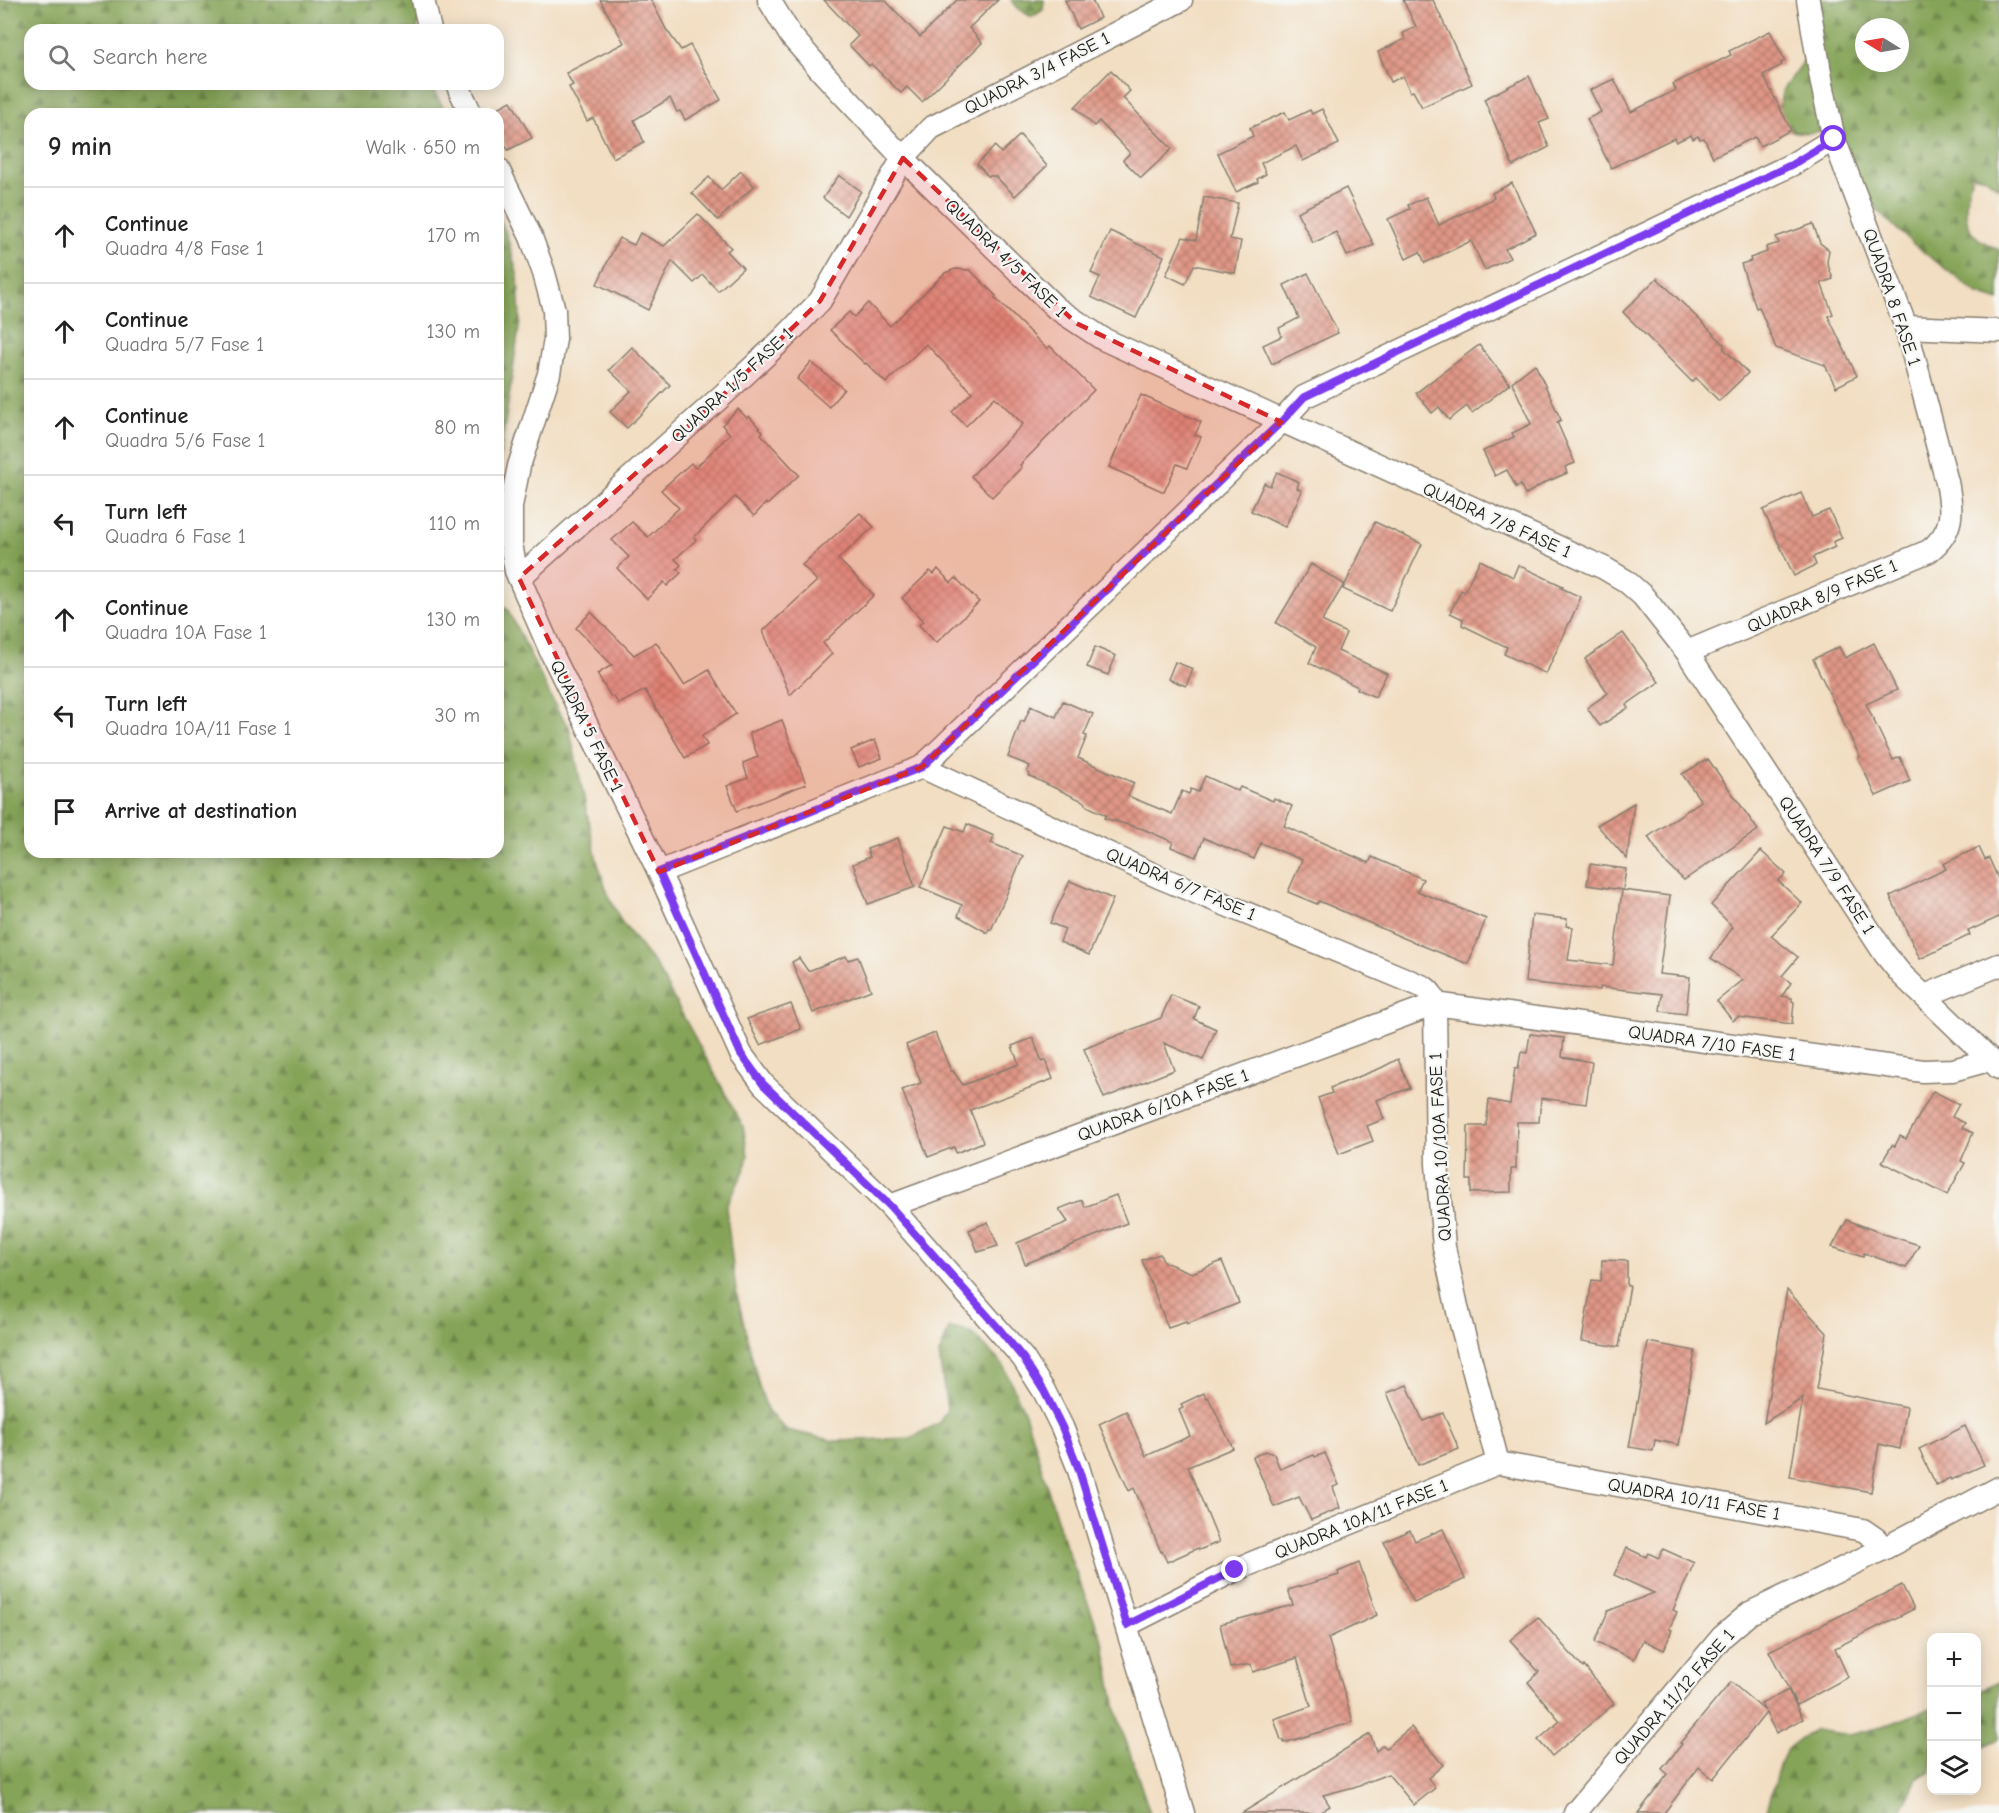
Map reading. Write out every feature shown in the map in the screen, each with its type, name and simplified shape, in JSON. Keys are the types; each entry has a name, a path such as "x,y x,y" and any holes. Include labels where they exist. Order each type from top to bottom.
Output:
{"street":[{"path":"423,0 429,24"},
{"name":"QUADRA 4/5 FASE 1","path":"769,0 790,36 903,158 1056,308 1103,339 1281,422"},
{"name":"QUADRA 3/4 FASE 1","path":"903,158 931,128 1181,0"},
{"name":"QUADRA 8 FASE 1","path":"1808,0 1834,139 1906,327 1952,506 1948,529"},
{"path":"460,90 468,108"},
{"path":"659,872 922,767 1281,422 1304,397 1793,164 1834,139"},
{"name":"QUADRA 1/5 FASE 1","path":"519,578 724,394 820,301 903,158"},
{"name":"QUADRA 5 FASE 1","path":"504,181 531,237 554,310 555,339 549,374 519,466 511,506 511,544 519,578 587,729 659,872 741,1054 763,1084 890,1206 1018,1351 1044,1391 1078,1467 1184,1813"},
{"path":"1906,327 1999,331"},
{"name":"QUADRA 7/8 FASE 1","path":"1281,422 1604,568 1626,581 1643,596 1687,652"},
{"name":"QUADRA 8/9 FASE 1","path":"1687,652 1929,552 1939,543 1948,529"},
{"name":"QUADRA 7/9 FASE 1","path":"1687,652 1885,954 1901,974 1994,1064"},
{"name":"QUADRA 6/7 FASE 1","path":"922,767 1159,877 1424,987 1433,996 1435,1004"},
{"path":"1925,996 1999,965"},
{"name":"QUADRA 7/10 FASE 1","path":"1435,1004 1923,1071 1953,1070 1994,1064"},
{"name":"QUADRA 6/10A FASE 1","path":"890,1206 1435,1004"},
{"name":"QUADRA 10/10A FASE 1","path":"1435,1004 1437,1164 1444,1246 1459,1316 1498,1463"},
{"name":"QUADRA 10/11 FASE 1","path":"1498,1463 1863,1530 1876,1539 1883,1549"},
{"name":"QUADRA 10A/11 FASE 1","path":"1127,1625 1235,1570 1498,1463"},
{"name":"QUADRA 11/12 FASE 1","path":"1575,1813 1722,1637 1750,1613 1883,1549 1999,1488"}],"highlighted area":[{"path":"903,158 1076,323 1281,422 922,767 659,872 519,578 724,394 820,301"}],"green space":[{"path":"0,0 421,0 418,24 24,24 24,90 433,90 444,108 24,108 24,858 504,858 504,606 507,608 559,713 569,726 597,861 608,894 621,921 656,966 743,1126 748,1155 745,1169 726,1207 736,1291 759,1386 768,1412 787,1430 835,1441 910,1438 939,1423 947,1410 939,1355 949,1328 964,1330 975,1336 1003,1365 1025,1413 1062,1536 1104,1645 1117,1714 1150,1813 0,1813"},
{"path":"1011,0 1044,0 1043,10 1032,17 1020,10"},
{"path":"1807,0 1999,0 1999,188 1986,178 1972,175 1968,190 1966,217 1972,232 1980,240 1999,250 1999,301 1978,294 1912,243 1881,214 1844,169 1839,128 1805,133 1792,131 1784,126 1777,116 1783,89 1802,64 1807,52"},
{"path":"504,228 518,277 520,321 504,431"},
{"path":"1999,1681 1999,1739 1981,1747 1981,1741 1981,1689"},
{"path":"1927,1710 1927,1773 1917,1779 1900,1813 1766,1813 1787,1749 1801,1738 1815,1730 1849,1735 1882,1727"}],"building":[{"path":"600,0 651,0 666,29 681,50 690,45 721,100 685,120 680,111 677,112 670,98 634,120 644,142 613,158 593,118 587,121 569,87 573,85 566,73 624,43"},
{"path":"824,0 885,0 920,37 957,0 998,0 969,28 982,43 922,102 907,87 901,93 871,64 869,66 849,45 858,36"},
{"path":"1065,0 1092,0 1100,18 1078,29"},
{"path":"1403,0 1433,0 1472,84 1422,107 1413,91 1410,92 1403,76 1391,82 1378,52 1405,39 1403,33 1416,27"},
{"path":"1770,31 1785,61 1763,75 1791,130 1760,146 1755,137 1713,157 1704,138 1700,139 1698,136 1693,139 1691,135 1676,142 1674,138 1611,168 1587,119 1601,112 1590,90 1614,79 1631,112 1676,90 1673,84 1731,55 1729,51"},
{"path":"1111,70 1130,91 1123,98 1172,149 1141,178 1123,160 1130,153 1099,121 1094,126 1075,107"},
{"path":"1529,76 1549,119 1539,123 1549,147 1513,166 1484,99"},
{"path":"511,101 532,138 508,150 504,142 504,108 498,108"},
{"path":"1322,109 1339,144 1303,161 1296,146 1261,163 1266,174 1257,179 1258,182 1236,192 1218,153 1253,136 1250,128 1285,112 1289,120 1310,110 1312,114"},
{"path":"1020,135 1047,166 1015,196 995,176 988,176 977,164 995,146 1001,153"},
{"path":"741,171 754,186 718,220 692,193 709,177 721,190"},
{"path":"839,175 861,191 846,216 823,198"},
{"path":"1512,183 1536,233 1505,249 1510,258 1485,270 1471,241 1425,263 1420,252 1406,259 1388,219 1410,209 1408,205 1426,197 1439,225 1494,198 1492,193"},
{"path":"1346,188 1374,245 1347,256 1336,232 1313,243 1297,212"},
{"path":"1204,197 1238,203 1230,239 1241,241 1235,273 1194,265 1185,284 1166,275 1183,237 1196,240"},
{"path":"698,214 731,248 727,251 743,268 718,291 703,275 694,283 672,261 648,310 597,284 619,238 634,245 640,233 664,246"},
{"path":"1813,224 1820,243 1829,250 1827,262 1833,279 1821,283 1833,314 1828,316 1857,376 1836,387 1825,365 1776,348 1759,307 1756,308 1741,264 1767,252 1766,247 1779,243 1776,237"},
{"path":"1110,231 1164,256 1136,318 1091,297 1100,277 1091,273"},
{"path":"955,269 970,270 1047,349 1050,346 1094,390 1020,465 1022,467 992,497 971,476 1023,424 995,397 966,426 952,412 972,392 926,344 886,383 830,330 849,312 854,317 868,303 890,326 945,273"},
{"path":"1308,273 1338,333 1272,364 1263,345 1282,336 1279,328 1299,318 1284,285"},
{"path":"1657,278 1724,344 1724,349 1748,373 1719,401 1696,378 1692,382 1623,312"},
{"path":"1479,345 1510,384 1472,413 1467,406 1449,420 1439,407 1432,413 1416,393"},
{"path":"632,347 670,385 627,428 610,412 631,391 609,370"},
{"path":"811,362 844,389 829,407 797,379"},
{"path":"1535,364 1561,420 1557,422 1575,463 1565,467 1567,473 1544,483 1525,495 1521,485 1516,487 1507,470 1495,476 1483,451 1514,437 1512,433 1531,424 1512,382"},
{"path":"1141,395 1201,422 1195,435 1201,437 1187,468 1177,464 1164,492 1109,467"},
{"path":"738,409 747,418 749,416 763,432 761,434 799,475 754,516 735,497 694,537 696,540 675,559 681,565 677,569 681,573 667,586 664,582 647,599 617,568 629,557 612,540 632,522 648,537 679,508 661,490 691,463 695,468 730,434 722,425"},
{"path":"1277,472 1299,482 1297,488 1302,491 1285,527 1251,511 1264,483 1270,486"},
{"path":"1801,493 1812,517 1829,510 1842,538 1833,542 1835,547 1813,557 1816,565 1794,576 1763,510"},
{"path":"860,513 874,527 838,559 874,595 823,643 832,654 790,695 763,631 817,581 802,565"},
{"path":"1375,522 1422,544 1390,611 1343,589"},
{"path":"1480,560 1513,577 1518,565 1581,597 1546,674 1504,654 1507,647 1462,625 1463,619 1450,613 1461,590 1464,592"},
{"path":"1311,564 1344,584 1322,621 1346,633 1338,651 1387,673 1375,697 1309,663 1316,647 1276,623"},
{"path":"938,569 951,583 956,578 979,602 936,643 919,625 923,621 902,598 930,571 934,574"},
{"path":"591,612 634,655 656,642 684,685 709,670 736,714 702,736 707,745 685,758 645,690 619,704 613,696 611,697 597,674 612,665 576,628"},
{"path":"1623,633 1659,682 1626,705 1628,708 1600,726 1587,708 1608,693 1585,659"},
{"path":"1874,643 1897,690 1866,704 1893,760 1900,757 1910,781 1876,796 1813,659 1839,647 1845,658"},
{"path":"1095,647 1116,656 1108,675 1087,667"},
{"path":"1175,662 1193,669 1186,686 1168,679"},
{"path":"1063,701 1093,714 1078,758 1134,783 1128,796 1172,814 1182,791 1189,794 1191,789 1198,792 1205,776 1238,791 1240,787 1273,801 1274,798 1292,806 1284,826 1369,863 1372,857 1423,879 1417,891 1486,919 1468,964 1319,901 1317,904 1288,892 1302,860 1261,843 1254,859 1204,838 1196,857 1171,847 1173,842 1143,829 1104,818 1106,815 1087,806 1085,802 1029,776 1027,772 1030,766 1008,757 1021,721 1024,722 1031,706 1056,717"},
{"path":"782,720 806,784 737,811 727,786 748,778 743,763 758,757 749,733"},
{"path":"875,740 882,758 859,767 851,750"},
{"path":"1708,759 1758,830 1684,880 1665,862 1648,837 1701,801 1682,774"},
{"path":"1634,803 1627,859 1597,825"},
{"path":"967,824 994,836 991,843 1023,856 988,933 958,916 962,905 920,887 947,826 964,832"},
{"path":"898,838 915,887 868,904 853,864 870,857 867,849"},
{"path":"1979,847 1985,860 1989,858 1999,881 1999,917 1968,931 1970,935 1920,959 1890,896 1946,869 1943,864"},
{"path":"1761,851 1786,874 1778,881 1802,903 1771,936 1798,957 1782,976 1791,983 1782,996 1792,998 1794,1002 1792,1024 1738,1017 1733,1021 1717,1001 1743,980 1711,958 1733,927 1711,905"},
{"path":"1590,864 1626,869 1623,890 1670,896 1659,974 1690,977 1686,1014 1660,1011 1662,994 1525,982 1532,915 1567,919 1566,926 1573,927 1568,960 1613,965 1622,890 1587,885"},
{"path":"1070,881 1113,899 1089,955 1060,942 1065,929 1050,923"},
{"path":"846,956 848,960 858,957 871,990 813,1013 792,962 799,958 808,971"},
{"path":"1171,995 1199,1006 1194,1019 1216,1029 1203,1060 1164,1043 1174,1070 1104,1098 1084,1049 1161,1018"},
{"path":"791,1004 801,1029 760,1045 747,1019"},
{"path":"935,1033 951,1071 963,1085 1019,1064 1012,1046 1033,1038 1042,1062 1046,1060 1053,1079 970,1110 983,1142 956,1153 954,1147 928,1157 902,1090 921,1083 906,1045"},
{"path":"1530,1034 1564,1038 1562,1057 1592,1062 1586,1104 1541,1098 1539,1122 1517,1122 1516,1169 1511,1169 1511,1192 1471,1193 1471,1180 1467,1180 1468,1126 1486,1126 1489,1100 1510,1104 1515,1068 1518,1069 1521,1052 1527,1053"},
{"path":"1398,1059 1410,1088 1377,1100 1384,1119 1367,1126 1373,1141 1339,1154 1318,1098 1332,1093 1330,1088"},
{"path":"1933,1091 1959,1104 1952,1117 1965,1123 1962,1128 1973,1133 1961,1161 1965,1163 1947,1195 1882,1162 1900,1136 1906,1139"},
{"path":"1116,1195 1127,1223 1025,1264 1017,1243 1068,1222 1059,1209 1082,1200 1085,1207"},
{"path":"1847,1220 1919,1245 1906,1268 1864,1253 1863,1257 1832,1247"},
{"path":"988,1222 998,1246 978,1252 969,1230"},
{"path":"1160,1254 1164,1262 1192,1273 1222,1261 1239,1303 1187,1324 1186,1322 1168,1328 1142,1260"},
{"path":"1602,1260 1627,1261 1627,1286 1630,1286 1619,1347 1582,1341 1592,1280 1601,1281"},
{"path":"1787,1290 1827,1333 1817,1389 1907,1407 1900,1449 1879,1444 1871,1492 1790,1477 1803,1398 1764,1423"},
{"path":"1648,1342 1695,1351 1679,1445 1655,1440 1653,1451 1629,1447"},
{"path":"1407,1385 1423,1421 1443,1413 1459,1449 1418,1465 1387,1393"},
{"path":"1204,1393 1233,1448 1188,1467 1219,1542 1199,1550 1198,1548 1167,1562 1134,1488 1129,1491 1099,1424 1126,1411 1146,1456 1190,1436 1179,1410 1183,1408 1181,1404"},
{"path":"1965,1426 1984,1465 1936,1485 1919,1449"},
{"path":"1265,1451 1274,1454 1280,1469 1314,1455 1315,1457 1325,1453 1339,1485 1333,1487 1340,1508 1311,1520 1299,1497 1274,1507 1253,1457"},
{"path":"1443,1529 1465,1579 1414,1603 1384,1542 1410,1530 1415,1541"},
{"path":"1627,1548 1646,1557 1648,1553 1659,1558 1663,1549 1694,1563 1673,1610 1677,1612 1669,1629 1672,1630 1664,1650 1643,1640 1634,1659 1595,1642 1608,1611 1654,1593 1614,1575"},
{"path":"1359,1563 1377,1615 1328,1638 1353,1722 1284,1743 1274,1719 1311,1706 1297,1658 1253,1672 1251,1664 1230,1668 1220,1624 1293,1605 1288,1590 1339,1575 1338,1572"},
{"path":"1902,1585 1914,1609 1835,1648 1848,1677 1797,1705 1769,1651"},
{"path":"1538,1617 1583,1668 1584,1666 1614,1704 1552,1756 1538,1740 1560,1721 1528,1682 1539,1672 1510,1640"},
{"path":"1731,1682 1765,1711 1761,1704 1788,1690 1803,1719 1776,1733 1766,1713 1713,1779 1699,1767 1664,1813 1638,1813 1668,1774 1662,1769 1682,1744 1680,1743"},
{"path":"1411,1727 1443,1765 1428,1778 1435,1788 1414,1805 1388,1774 1354,1787 1323,1795 1330,1806 1319,1813 1242,1813 1370,1734 1376,1751 1383,1745 1386,1748"}],"route":[{"path":"1235,1570 1127,1625 1078,1467 1044,1391 1023,1358 1000,1330 890,1206 763,1084 741,1054 659,872 922,767 1281,422 1304,397 1793,164 1834,139"}]}
